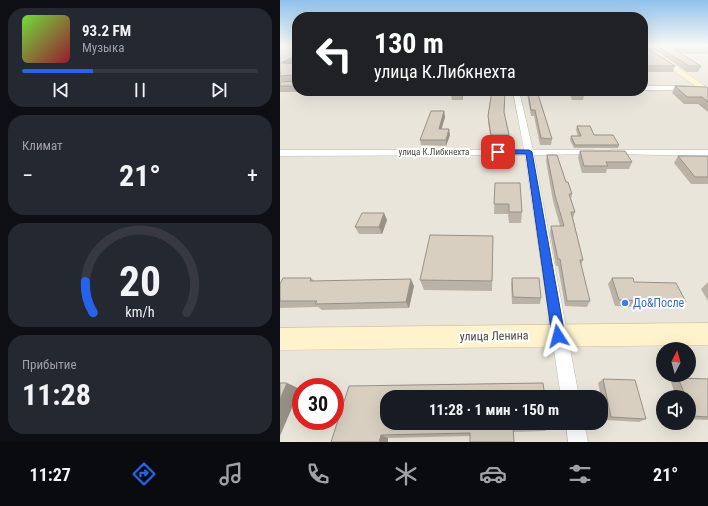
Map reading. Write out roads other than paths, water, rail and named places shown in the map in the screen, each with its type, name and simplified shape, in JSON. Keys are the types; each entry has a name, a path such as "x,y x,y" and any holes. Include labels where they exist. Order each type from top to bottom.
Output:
{"main road":[{"path":"672,67 706,90"},
{"name":"улица Ленина","path":"280,339 708,334"}],"street":[{"path":"648,88 706,90"},
{"path":"517,96 529,152 558,336 569,390"},
{"name":"улица К.Либкнехта","path":"280,153 708,153"},
{"path":"576,430 578,442"}],"place":[{"name":"До&После","path":"625,303"}]}
